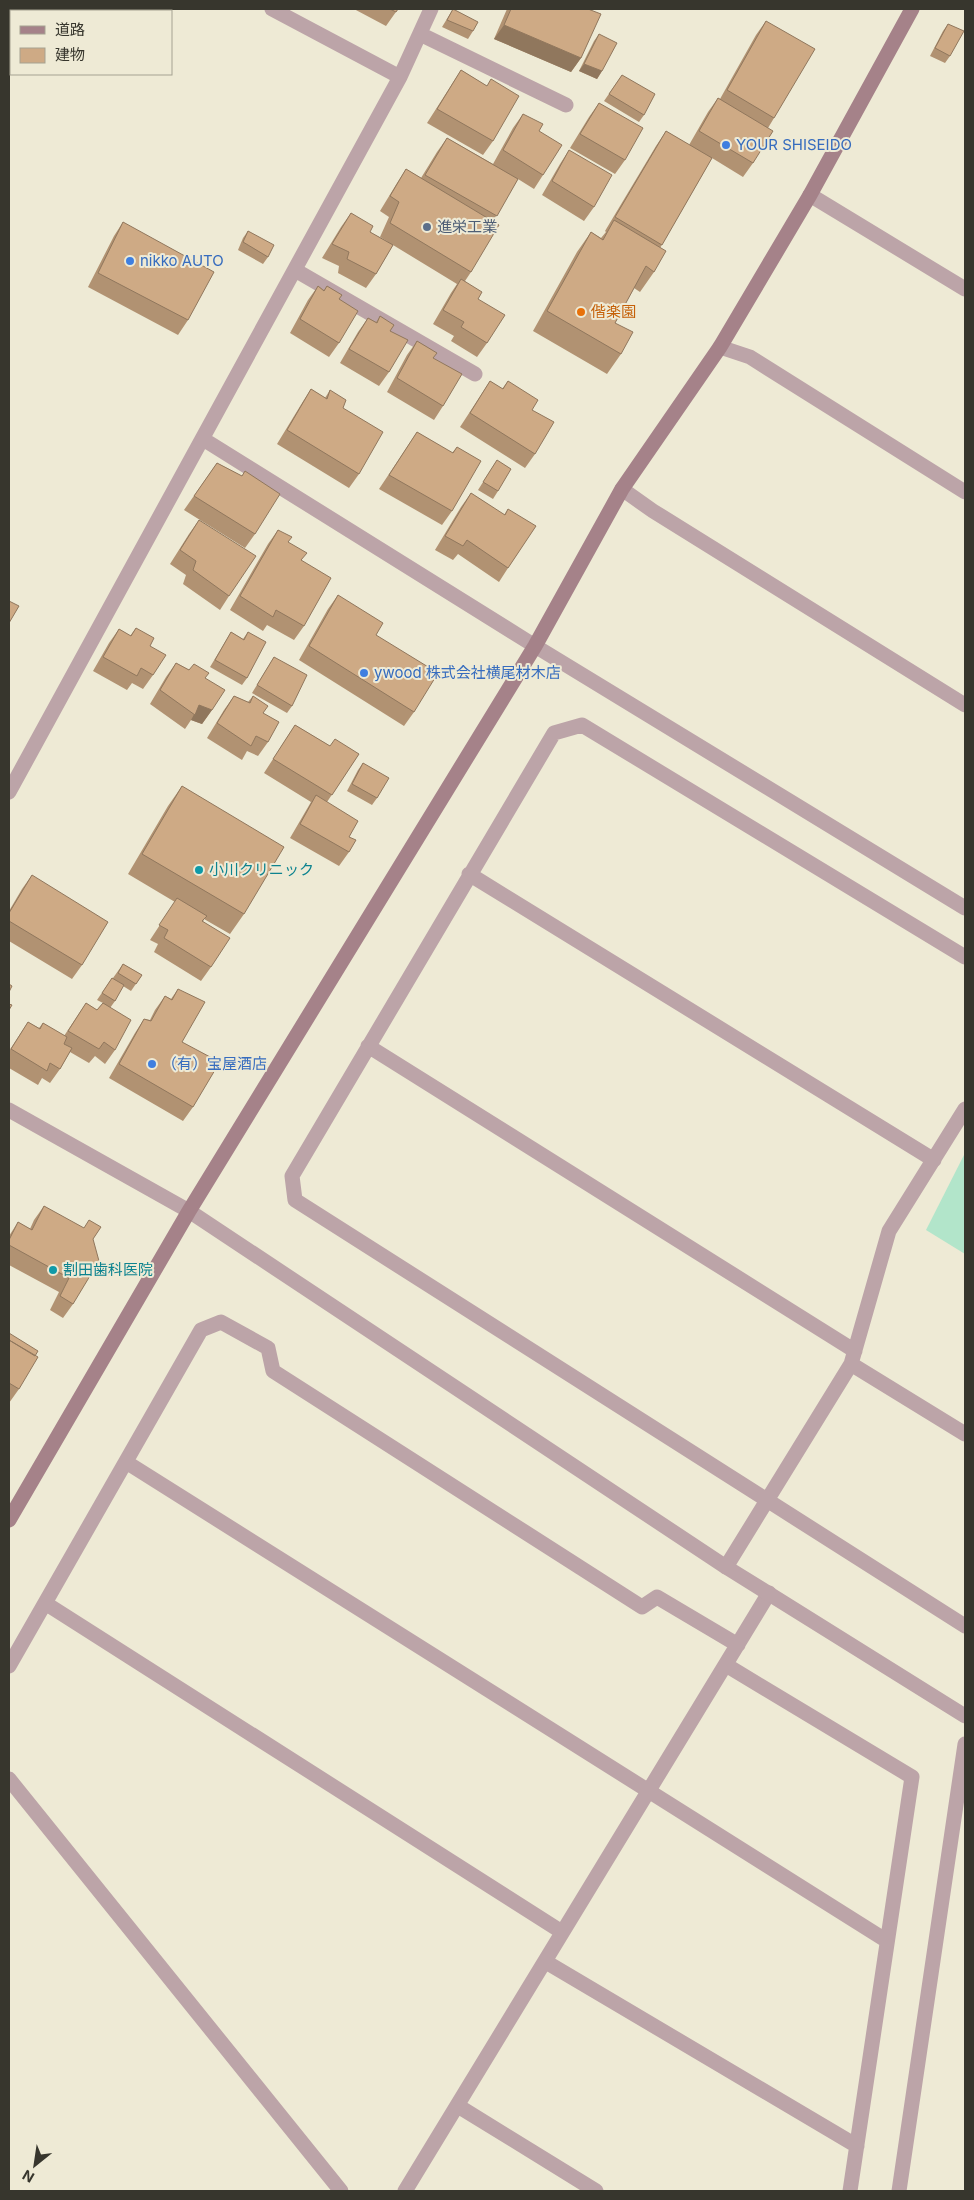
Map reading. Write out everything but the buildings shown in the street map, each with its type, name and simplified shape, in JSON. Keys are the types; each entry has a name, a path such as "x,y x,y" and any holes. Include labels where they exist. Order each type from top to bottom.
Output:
{"street":[{"path":"272,9 400,77"},
{"path":"9,792 400,77 431,9"},
{"path":"9,1520 189,1212 535,646 622,489 720,347 810,195 912,9"},
{"path":"420,34 566,105"},
{"path":"810,195 965,289"},
{"path":"295,270 475,374"},
{"path":"720,347 750,357 965,492"},
{"path":"203,439 535,646 965,908"},
{"path":"622,489 653,511 965,705"},
{"path":"965,957 582,725 554,733 292,1176 295,1200 965,1626"},
{"path":"469,874 934,1160"},
{"path":"368,1046 853,1358 965,1434"},
{"path":"726,1567 769,1500 853,1358 889,1231 965,1109"},
{"path":"9,1110 189,1212 726,1567 965,1716"},
{"path":"9,1666 201,1330 221,1322 268,1348 273,1372 642,1607 657,1597 738,1645"},
{"path":"126,1462 647,1792 888,1941"},
{"path":"405,2191 769,1593"},
{"path":"45,1603 562,1932"},
{"path":"726,1665 912,1777 850,2191"},
{"path":"899,2191 965,1744"},
{"path":"9,1778 340,2191"},
{"path":"546,1962 857,2146"},
{"path":"458,2106 596,2191"}],"green space":[{"path":"965,1153 965,1254 926,1230"}],"place":[{"name":"YOUR SHISEIDO","path":"726,145"},
{"name":"進栄工業","path":"427,227"},
{"name":"nikko AUTO","path":"130,261"},
{"name":"偕楽園","path":"581,312"},
{"name":"ywood 株式会社横尾材木店","path":"364,673"},
{"name":"小川クリニック","path":"199,870"},
{"name":"（有）宝屋酒店","path":"152,1064"},
{"name":"割田歯科医院","path":"53,1270"}]}
